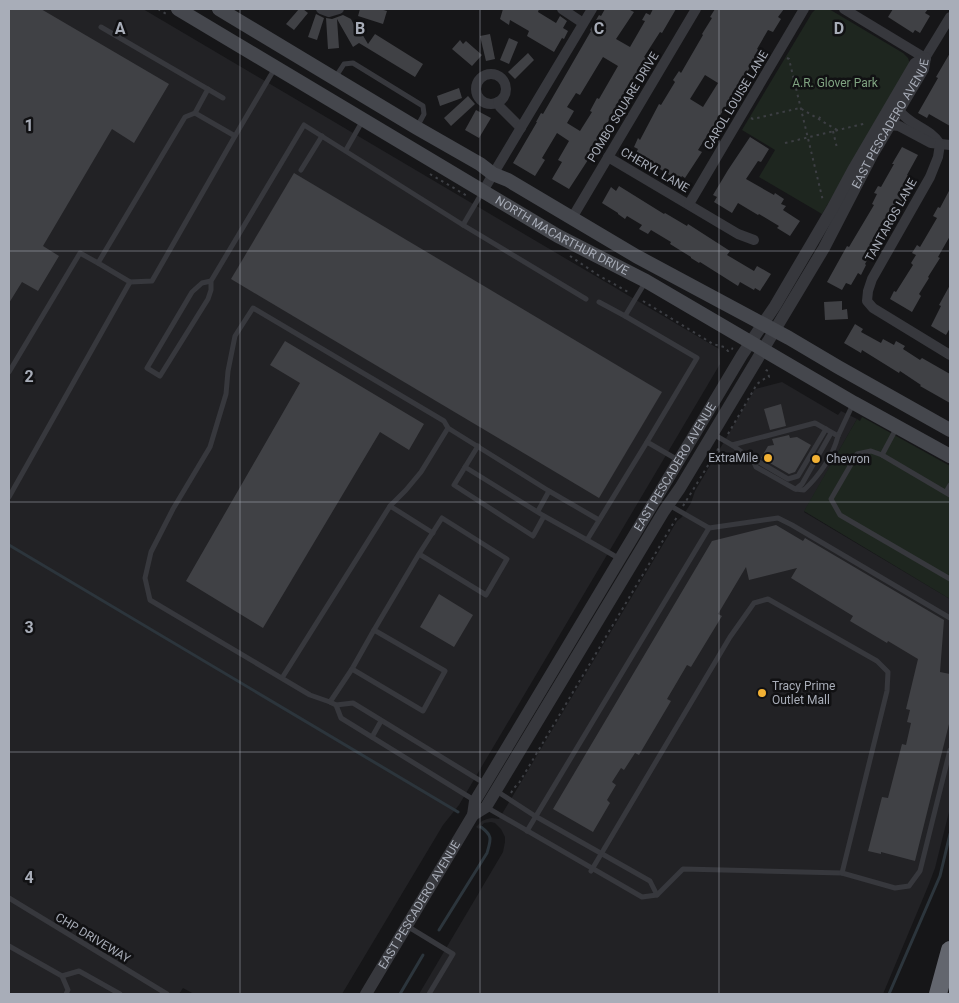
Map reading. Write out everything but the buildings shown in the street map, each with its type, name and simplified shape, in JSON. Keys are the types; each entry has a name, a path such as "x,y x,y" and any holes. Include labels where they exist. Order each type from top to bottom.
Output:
{"highway":[{"path":"940,994 950,950"},
{"path":"940,994 950,975"}],"main road":[{"name":"NORTH MACARTHUR DRIVE","path":"178,9 558,236 646,280 950,456"},
{"name":"NORTH MACARTHUR DRIVE","path":"218,9 416,128 480,164 493,174 508,180 636,256 769,327 950,430"}],"street":[{"path":"322,9 329,12 339,9"},
{"path":"562,9 584,23"},
{"path":"483,191 592,9"},
{"name":"POMBO SQUARE DRIVE","path":"572,218 696,9"},
{"name":"CAROL LOUISE LANE","path":"689,204 804,9"},
{"path":"844,9 925,58 950,17"},
{"name":"EAST PESCADERO AVENUE","path":"490,787 680,488 718,437 764,350 775,306 853,170 886,124 899,110 923,69 925,58"},
{"name":"EAST PESCADERO AVENUE","path":"366,994 490,787 620,559 751,342 769,327 824,248 872,155 915,64 925,58"},
{"path":"498,102 500,107 521,128"},
{"path":"899,110 904,117 935,135 945,144"},
{"path":"886,124 899,126 931,144 945,144"},
{"name":"TANTAROS LANE","path":"945,144 930,176 872,279 868,291 868,301 873,308 950,355"},
{"name":"CHERYL LANE","path":"608,157 738,234 754,240"}],"lane":[{"path":"101,27 223,98"},
{"path":"335,78 344,64 354,63 423,106 424,114 416,128"},
{"path":"9,372 80,253 130,282 152,281 276,68"},
{"path":"195,114 208,89"},
{"path":"98,263 185,116 195,114 235,136"},
{"path":"346,150 363,120"},
{"path":"211,281 202,283 192,292 147,368 160,376 208,298 211,290 211,281 304,125 463,225 586,299"},
{"path":"302,170 322,136"},
{"path":"463,225 483,191"},
{"path":"625,316 646,280"},
{"path":"9,497 130,282"},
{"path":"587,540 697,358 599,302"},
{"path":"599,520 448,428 444,421 253,308 235,336 228,371 226,394 210,447 150,552 145,578 150,600 310,695 336,705 353,703 535,816 650,882 657,895"},
{"path":"753,460 756,467 796,489 804,490 823,467 854,402"},
{"path":"732,445 815,423 838,436"},
{"path":"882,455 897,427"},
{"path":"282,678 390,506 421,472 448,428"},
{"path":"718,437 753,460 788,479 798,476 826,429"},
{"path":"796,489 802,484 831,433"},
{"path":"647,442 679,461"},
{"path":"478,446 454,485 532,536 544,516"},
{"path":"950,485 948,494 871,450 857,454 831,499 840,515 950,579"},
{"path":"465,467 544,516 632,566"},
{"path":"538,511 549,491"},
{"path":"669,505 709,528 778,518 950,618"},
{"path":"390,506 433,533"},
{"path":"330,702 352,669 374,630 420,554 442,518 507,559 486,595 420,554"},
{"path":"527,831 709,528"},
{"path":"592,870 730,637 754,603 768,599 877,661 888,672 887,691 842,873"},
{"path":"352,669 423,711 445,671 374,630"},
{"path":"336,705 341,718 480,804 592,870 642,896 657,895 683,869 842,873 895,888 909,886 920,871 950,750"},
{"path":"372,737 381,721"},
{"name":"CHP DRIVEWAY","path":"9,898 167,994"},
{"path":"407,925 453,954 429,994"},
{"path":"9,946 62,976 68,990 66,994"},
{"path":"62,976 79,971 120,994"}],"path":[{"path":"778,53 788,59 824,204 832,209"},
{"path":"743,113 753,119 800,108 837,130"},
{"path":"819,119 822,114"},
{"path":"785,143 878,121 886,124"},
{"path":"833,131 837,148"},
{"path":"514,788 519,783 680,512 718,437 757,384 770,377 768,371"}],"shaded area":[{"path":"9,9 143,9 719,349 720,364 459,805 443,825 342,994 194,994 183,988 179,994 9,994"},
{"name":"Tracy Prime Outlet Mall","path":"782,382 838,415 841,411 857,419 804,512 950,599 950,808 935,868 883,994 419,994 503,852 505,837 495,823 484,823 479,829 476,827 487,819 499,819 677,521 691,503 695,491 755,389"}],"green space":[{"name":"A.R. Glover Park","path":"816,9 829,9 903,53 908,58 910,64 822,214 759,177 775,150 742,130"},
{"path":"862,417 950,466 950,599 804,511 857,419 860,421"}],"waterway":[{"path":"9,545 458,812"},
{"path":"439,930 487,853 490,838 488,833 481,827"},
{"path":"889,994 940,876 950,834"},
{"path":"400,994 423,955"}],"place":[{"name":"ExtraMile","path":"768,458"},
{"name":"Chevron","path":"816,459"},
{"name":"Tracy Prime Outlet Mall","path":"762,693"}]}
